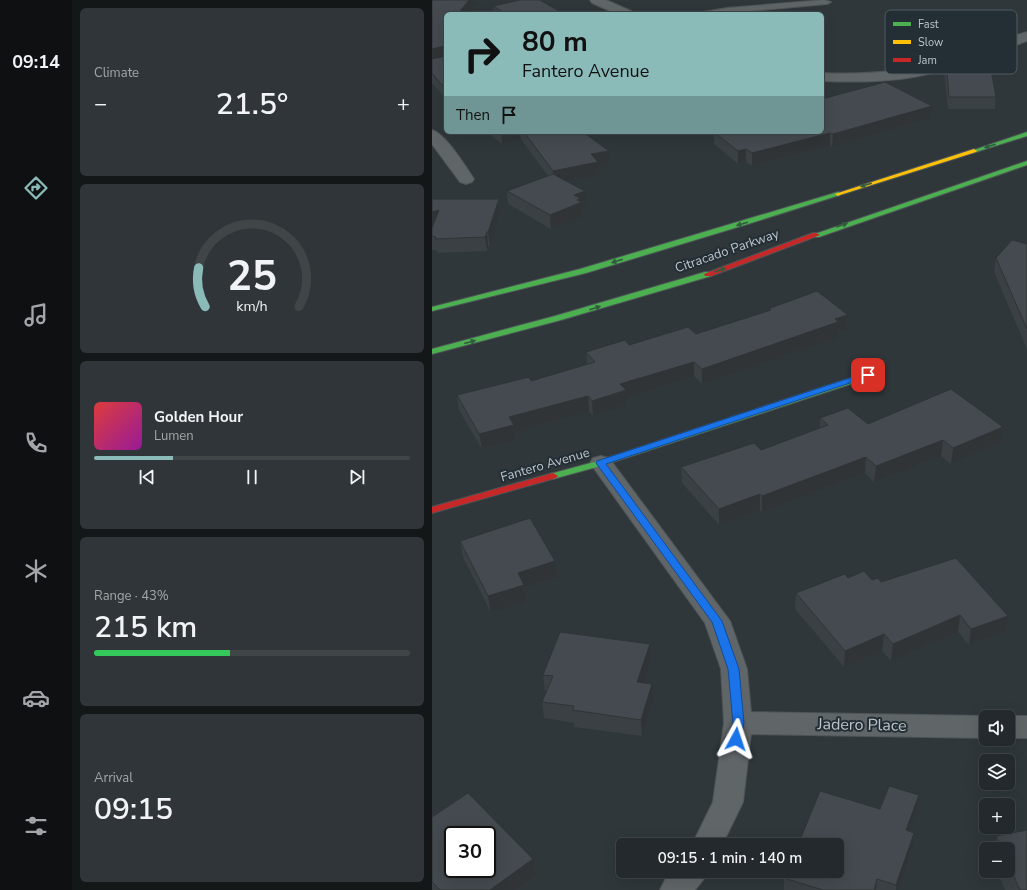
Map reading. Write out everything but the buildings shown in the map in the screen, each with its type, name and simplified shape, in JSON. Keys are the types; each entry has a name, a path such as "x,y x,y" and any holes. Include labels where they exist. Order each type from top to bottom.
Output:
{"street":[{"path":"596,0 623,12"},
{"path":"1017,40 1027,36"},
{"path":"824,77 869,77 905,74"},
{"name":"Citracado Parkway","path":"432,309 583,271 746,222 1027,134"},
{"path":"432,135 466,178"},
{"name":"Citracado Parkway","path":"432,352 558,318 721,270 794,242 1027,163"},
{"name":"Fantero Avenue","path":"432,510 601,463 868,375"},
{"path":"601,463 717,621 734,669 738,723 728,802 710,838"},
{"name":"Jadero Place","path":"738,723 979,727"},
{"path":"1015,727 1027,727"},
{"path":"676,890 686,878"}],"lane":[{"path":"716,12 827,2"}],"traffic: fast":[{"path":"974,151 1027,134"},
{"path":"816,235 1027,163"},
{"path":"432,309 583,271 838,194"},
{"path":"432,352 558,318 708,274"},
{"path":"553,476 601,463 869,375"}],"traffic: slow":[{"path":"838,194 974,151"}],"traffic: jam":[{"path":"708,274 816,235"},
{"path":"432,510 553,476"}],"route":[{"path":"736,739 738,723 734,669 717,621 601,463 868,375"}]}
